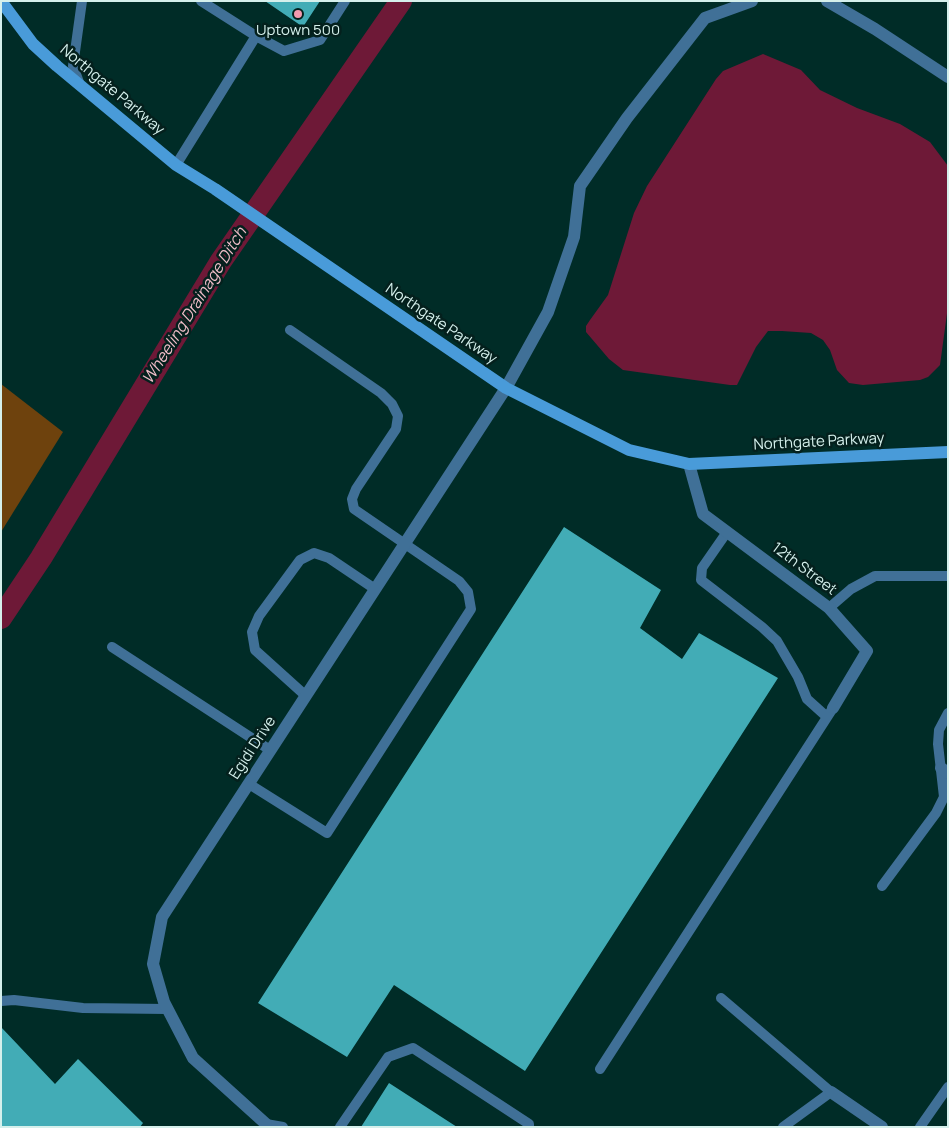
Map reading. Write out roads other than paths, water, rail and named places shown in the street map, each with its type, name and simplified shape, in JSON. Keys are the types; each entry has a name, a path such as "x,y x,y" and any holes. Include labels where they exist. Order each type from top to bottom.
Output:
{"street":[{"name":"Northgate Parkway","path":"1,1 33,44 176,165 215,189 506,388 629,450 689,464 948,452"},
{"name":"Egidi Drive","path":"266,1126 193,1058 167,1009 153,964 162,917 506,388 548,312 574,237 580,186 627,118 705,18 729,5 752,1"},
{"path":"827,1 875,29 948,77"},
{"name":"12th Street","path":"689,464 703,514 830,608 866,651 830,712"},
{"path":"831,1092 882,1127"}],"lane":[{"path":"81,86 73,66 82,1"},
{"path":"202,1 256,36 284,51 320,40 345,1"},
{"path":"176,165 256,36"},
{"path":"249,784 327,833 471,609 468,592 459,580 354,509 352,499 356,489 396,429 398,416 392,404 381,393 290,330"},
{"path":"600,1069 830,712 807,699 798,677 777,642 762,627 701,580 702,568 727,532"},
{"path":"306,696 254,650 252,632 258,616 300,560 314,553 329,558 375,589"},
{"path":"830,608 851,589 875,576 948,576"},
{"path":"112,647 270,750"},
{"path":"882,886 936,813 944,797 944,771 938,744 940,730 948,713"},
{"path":"721,998 831,1092 783,1127"},
{"path":"1,1001 14,1000 83,1008 167,1009"},
{"path":"340,1127 388,1057 413,1048 529,1124 529,1127"},
{"path":"920,1127 948,1087"},
{"path":"266,1126 283,1127"}],"waterway":[{"name":"Wheeling Drainage Ditch","path":"1,618 41,558 221,261 401,1"}],"place":[{"name":"Uptown 500","path":"298,14"}]}
